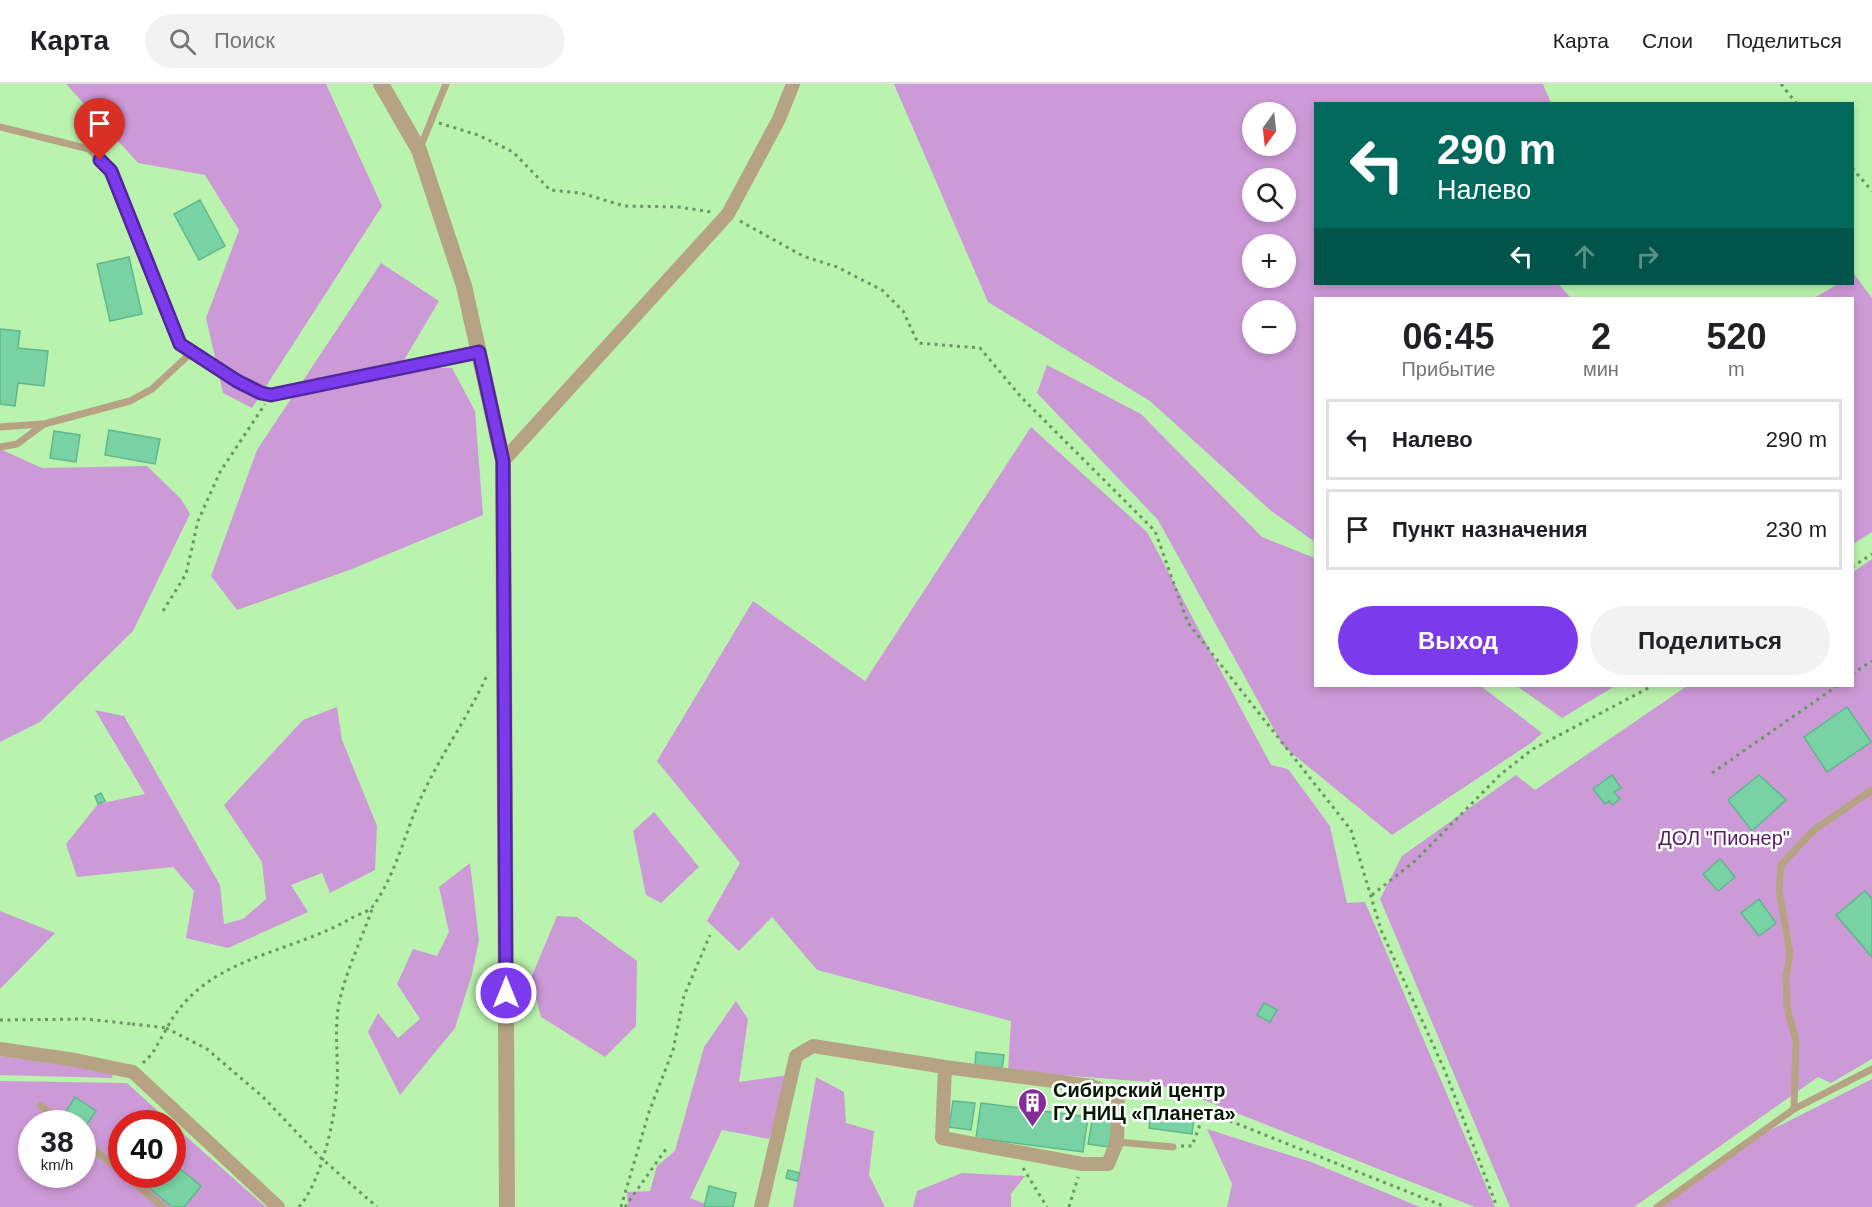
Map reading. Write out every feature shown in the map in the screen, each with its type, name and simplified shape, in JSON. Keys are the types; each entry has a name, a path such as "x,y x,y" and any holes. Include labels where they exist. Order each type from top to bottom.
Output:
{"street":[{"path":"381,84 419,150 464,286 503,461 507,1207"},
{"path":"503,461 728,214 779,118 793,84"},
{"path":"761,1207 796,1056 813,1046 945,1067 1092,1086 1118,1096 1117,1142 1108,1164 1082,1164 942,1138 945,1067"},
{"path":"0,1049 75,1060 134,1072 278,1207"}],"lane":[{"path":"419,150 446,84"},
{"path":"0,127 89,149 111,171 180,344 237,381 261,393 271,395 479,352"},
{"path":"0,428 44,424 130,402 152,389 192,352"},
{"path":"0,447 17,444 44,424"},
{"path":"1794,1110 1796,1041 1787,1007 1786,977 1790,954 1779,890 1781,865 1814,830 1872,790"},
{"path":"1657,1207 1794,1110 1872,1069"},
{"path":"40,1105 46,1110"},
{"path":"1117,1142 1173,1147"},
{"path":"96,1151 108,1161"},
{"path":"141,1188 163,1207"}],"path":[{"path":"1781,84 1795,102"},
{"path":"432,120 478,135 513,152 550,190 581,193 624,206 679,207 728,214 803,256 837,267 882,290 903,311 918,343 980,348 1021,397 1052,425 1155,531 1188,623 1351,830 1381,930 1445,1071 1497,1207"},
{"path":"1854,170 1872,191"},
{"path":"163,611 186,574 198,521 220,472 271,395"},
{"path":"1854,566 1872,554"},
{"path":"1854,674 1872,661"},
{"path":"299,1207 309,1194 321,1158 337,1087 335,1036 340,999 373,907 396,864 419,802 442,754 469,712 492,664"},
{"path":"1372,895 1415,861 1501,774 1533,749 1650,687"},
{"path":"1712,773 1836,687"},
{"path":"134,1072 153,1054 176,1010 212,977 262,953 292,946 331,931 373,907"},
{"path":"623,1207 649,1112 674,1050 684,996 710,935"},
{"path":"0,1020 85,1019 167,1028"},
{"path":"132,1024 167,1028 207,1049 263,1097 321,1158 377,1207"},
{"path":"1173,1147 1192,1146 1205,1111 1446,1207"},
{"path":"623,1207 666,1149"},
{"path":"1013,1152 1047,1207"},
{"path":"1069,1207 1082,1164"}],"green space":[{"path":"66,84 326,84 382,206 252,408 223,393 206,318 239,230 205,175 138,163"},
{"path":"894,84 1543,84 1551,102 1314,102 1314,285 1559,285 1570,297 1314,297 1314,541 1270,510 1150,401 988,302"},
{"path":"381,263 439,301 400,367 452,368 475,411 483,515 352,569 237,610 211,576 257,450"},
{"path":"1854,274 1872,298 1872,532 1854,543 1854,297 1816,297 1836,285 1854,285"},
{"path":"1047,365 1141,414 1262,537 1314,558 1314,687 1482,687 1542,733 1531,743 1392,835 1283,746 1158,520 1037,393"},
{"path":"1031,427 1147,532 1271,765 1288,769 1330,826 1347,903 1365,902 1495,1207 1475,1207 1196,1097 1149,1082 1008,1071 1011,1021 817,970 772,917 739,951 707,921 740,863 657,761 753,601 865,681"},
{"path":"0,449 42,468 147,466 181,499 190,514 133,631 40,722 0,742"},
{"name":"ДОЛ \"Пионер\"","path":"1872,559 1872,1059 1831,1083 1818,1077 1634,1207 1510,1207 1380,899 1402,856 1516,775 1535,790 1686,687 1854,687 1854,571"},
{"path":"1518,687 1613,687 1562,718"},
{"path":"337,707 342,740 377,826 375,870 330,893 322,873 291,885 308,912 228,948 186,938 194,891 173,867 77,877 66,844 98,804 145,794 95,710 124,716 220,885 224,924 243,919 266,899 262,862 224,805 303,720"},
{"path":"654,812 699,867 661,903 646,895 633,831"},
{"path":"470,863 479,940 472,974 455,1028 400,1095 368,1032 378,1013 398,1038 420,1019 397,984 413,949 437,956 449,932 439,887"},
{"path":"0,911 55,933 0,989"},
{"path":"557,916 577,917 637,961 636,1026 605,1057 541,1017 531,978"},
{"path":"736,1001 748,1019 739,1082 789,1075 769,1139 722,1130 690,1198 714,1207 628,1207 627,1192 650,1191 657,1166 675,1151 704,1047"},
{"path":"0,1056 113,1072 112,1078 0,1075"},
{"path":"816,1077 844,1092 846,1123 874,1131 869,1175 885,1207 793,1207"},
{"path":"1872,1079 1872,1207 1663,1207 1749,1141"},
{"path":"0,1081 127,1083 157,1110 108,1110 108,1188 186,1188 186,1136 266,1207 0,1207"},
{"path":"1207,1129 1311,1162 1420,1207 1227,1207 1232,1184"},
{"path":"962,1173 1025,1176 1011,1194 1011,1207 913,1207 917,1191"}],"building":[{"path":"200,200 225,246 199,260 174,214"},
{"path":"129,257 142,314 110,321 97,264"},
{"path":"0,329 20,331 18,348 48,351 44,386 18,383 15,406 0,404"},
{"path":"109,430 160,439 155,464 105,455"},
{"path":"54,431 80,435 76,462 50,458"},
{"path":"1847,707 1871,742 1827,772 1804,737"},
{"path":"1612,775 1621,788 1614,792 1620,799 1612,805 1609,801 1605,804 1593,789"},
{"path":"1759,775 1786,800 1752,831 1728,800"},
{"path":"101,793 105,801 98,804 95,796"},
{"path":"1720,859 1735,877 1718,891 1703,874"},
{"path":"1865,891 1872,899 1872,957 1836,915"},
{"path":"1759,899 1776,923 1759,936 1741,913"},
{"path":"1264,1003 1277,1010 1270,1022 1257,1015"},
{"path":"976,1052 1004,1055 1002,1069 975,1066"},
{"path":"75,1097 94,1110 67,1110"},
{"path":"953,1101 975,1103 971,1130 949,1127"},
{"name":"Сибирский центр ГУ НИЦ «Планета»","path":"981,1103 1088,1117 1083,1152 976,1138"},
{"path":"1151,1111 1194,1117 1192,1134 1149,1128"},
{"path":"1093,1115 1114,1118 1109,1147 1088,1144"},
{"path":"788,1170 800,1173 797,1181 786,1178"},
{"path":"186,1174 201,1186 184,1207 172,1207 150,1188 186,1188"},
{"path":"709,1186 736,1193 733,1207 704,1207"}],"place":[{"name":"Сибирский центр ГУ НИЦ «Планета»","path":"1032,1128"}],"route":[{"path":"100,160 111,171 180,344 237,381 261,393 271,395 479,352 503,461 506,993"}]}
